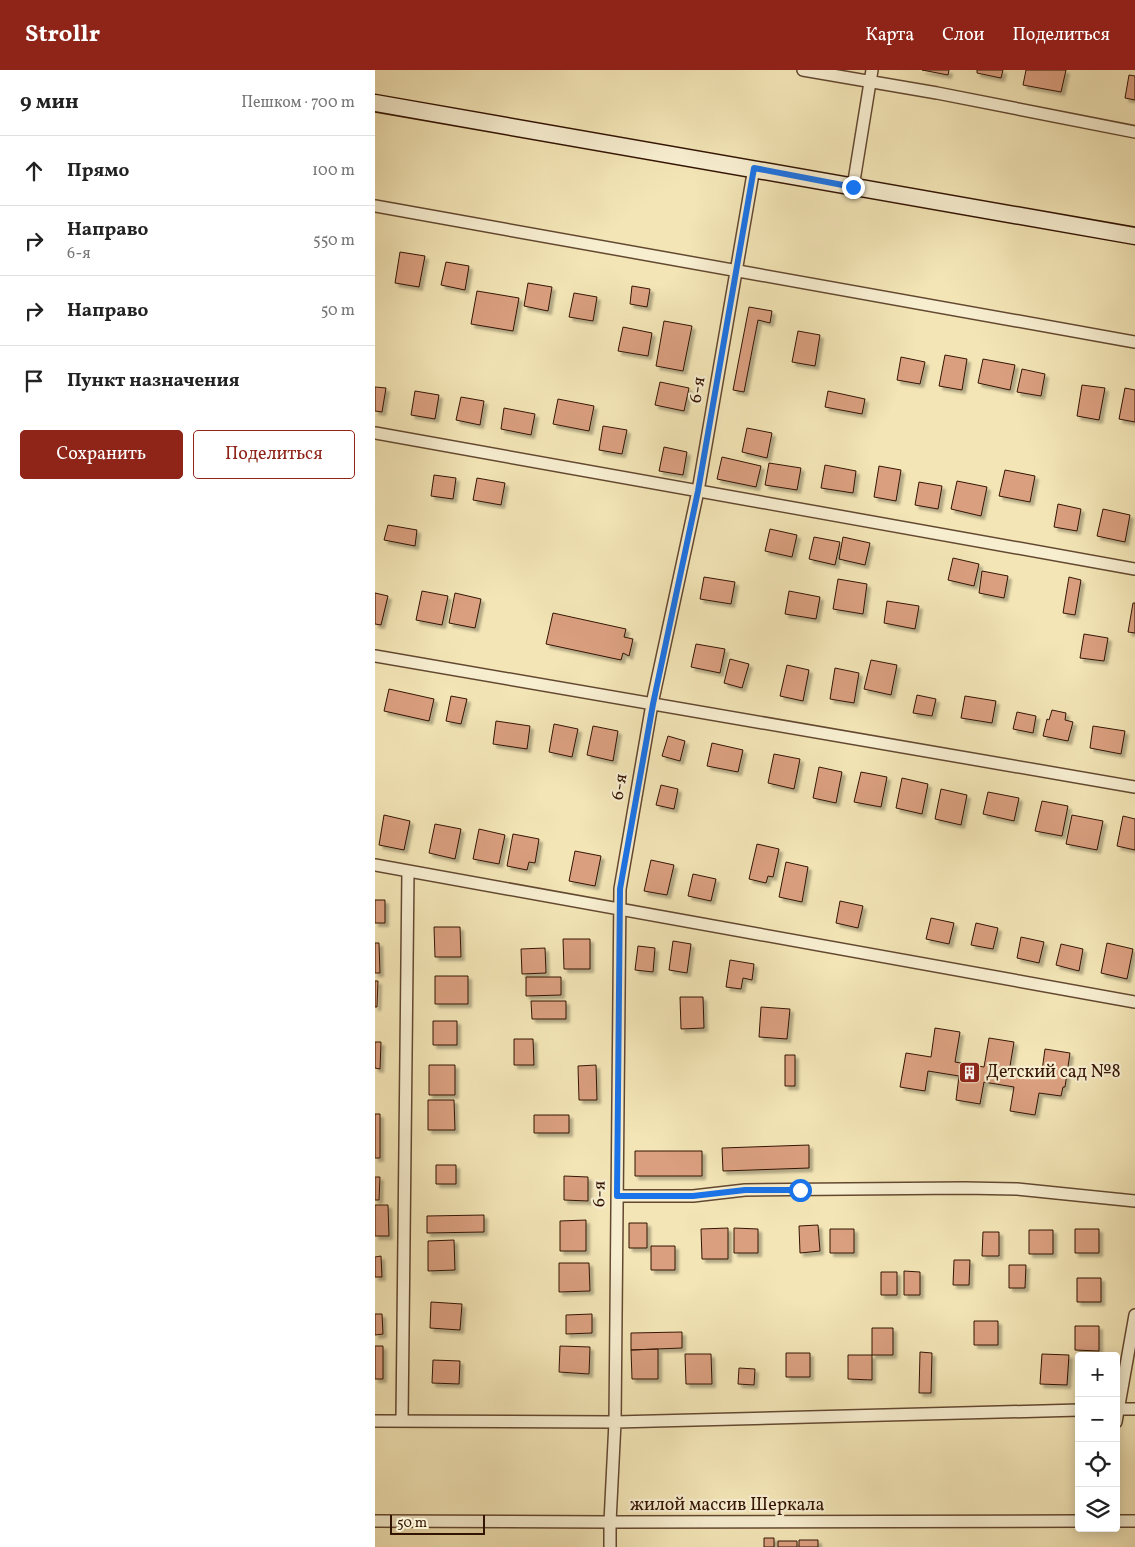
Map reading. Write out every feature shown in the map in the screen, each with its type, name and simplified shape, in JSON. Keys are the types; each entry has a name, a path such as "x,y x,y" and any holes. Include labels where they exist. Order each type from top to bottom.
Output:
{"main road":[{"path":"375,103 1135,236"}],"street":[{"path":"803,70 871,76 937,93 1135,132"},
{"path":"853,187 871,76"},
{"name":"6-я","path":"610,1547 615,1422 620,889 653,704 698,491 754,168"},
{"path":"375,206 1135,342"},
{"path":"375,433 1135,568"},
{"path":"375,656 1135,787"},
{"path":"375,865 1135,1002"},
{"path":"402,1420 408,871"},
{"path":"617,1196 693,1196 745,1190 964,1188 1017,1190 1135,1201"},
{"path":"1119,1397 1135,1315"},
{"path":"1120,1409 1135,1409"},
{"path":"375,1421 615,1422 1075,1410"},
{"name":"жилой массив Шеркала","path":"375,1521 1075,1521"},
{"path":"1120,1521 1135,1521"}],"building":[{"path":"922,70 949,70 948,75"},
{"path":"977,70 1003,70 1001,78 977,73"},
{"path":"1026,70 1066,70 1061,92 1023,85"},
{"path":"1129,75 1135,76 1135,100 1125,98"},
{"path":"400,252 425,256 419,287 395,283"},
{"path":"446,262 469,266 465,290 441,285"},
{"path":"528,283 552,287 548,311 524,306"},
{"path":"632,286 650,289 647,307 630,304"},
{"path":"477,291 519,298 513,331 471,324"},
{"path":"574,293 597,297 593,321 569,317"},
{"path":"749,307 772,311 770,323 758,320 744,392 733,390"},
{"path":"664,321 692,326 683,371 656,366"},
{"path":"623,327 652,333 648,356 618,351"},
{"path":"798,331 820,335 815,366 792,362"},
{"path":"945,355 967,359 962,390 939,386"},
{"path":"901,357 925,362 920,384 897,380"},
{"path":"983,359 1015,365 1010,390 978,383"},
{"path":"1022,369 1045,374 1041,396 1017,392"},
{"path":"660,382 689,388 684,411 655,405"},
{"path":"1082,385 1105,388 1099,420 1077,416"},
{"path":"375,387 386,388 382,412 375,411"},
{"path":"1125,388 1135,390 1135,422 1119,419"},
{"path":"415,391 439,395 435,419 411,415"},
{"path":"828,391 865,399 862,414 825,407"},
{"path":"461,397 484,401 480,425 456,420"},
{"path":"558,399 594,406 589,431 553,424"},
{"path":"504,408 535,414 531,435 501,429"},
{"path":"603,426 627,430 622,454 599,450"},
{"path":"747,428 772,433 767,458 742,452"},
{"path":"664,447 687,452 683,475 659,471"},
{"path":"722,457 761,466 756,487 717,479"},
{"path":"769,463 801,468 797,490 765,485"},
{"path":"825,465 856,471 853,493 821,488"},
{"path":"879,466 901,470 896,501 874,497"},
{"path":"1005,470 1035,476 1030,502 999,496"},
{"path":"434,475 456,478 453,499 431,496"},
{"path":"477,478 505,483 501,505 473,500"},
{"path":"957,481 987,487 981,516 951,509"},
{"path":"919,482 942,486 938,509 915,505"},
{"path":"1058,504 1081,509 1077,531 1054,527"},
{"path":"1103,509 1130,515 1125,542 1097,536"},
{"path":"388,525 417,530 415,546 384,540"},
{"path":"770,529 797,535 792,557 765,551"},
{"path":"814,537 840,542 835,565 809,559"},
{"path":"843,537 870,543 865,565 839,559"},
{"path":"953,558 979,564 974,586 948,580"},
{"path":"982,571 1008,576 1004,598 979,593"},
{"path":"704,577 735,582 731,604 700,599"},
{"path":"1069,577 1081,580 1075,615 1063,613"},
{"path":"838,579 867,584 863,614 833,609"},
{"path":"422,591 448,596 442,625 416,620"},
{"path":"789,591 820,597 816,619 785,614"},
{"path":"375,593 388,596 381,625 375,624"},
{"path":"455,593 481,599 475,628 449,623"},
{"path":"887,601 919,606 915,629 884,623"},
{"path":"1133,603 1135,603 1135,633 1128,632"},
{"path":"553,613 626,629 624,637 633,639 629,656 623,653 621,660 546,644"},
{"path":"1084,634 1108,638 1104,661 1080,658"},
{"path":"696,644 725,649 720,673 691,667"},
{"path":"730,659 749,664 742,688 724,683"},
{"path":"871,660 897,665 891,695 864,689"},
{"path":"787,665 809,670 803,701 780,696"},
{"path":"835,668 859,673 854,703 830,699"},
{"path":"389,689 434,699 429,721 384,711"},
{"path":"917,695 936,699 932,716 913,713"},
{"path":"451,696 467,699 461,724 446,721"},
{"path":"965,696 996,701 992,723 961,718"},
{"path":"1052,710 1066,713 1065,720 1073,722 1068,741 1043,736 1047,719 1049,720"},
{"path":"1017,712 1036,716 1033,733 1013,729"},
{"path":"496,721 530,726 527,749 493,744"},
{"path":"554,724 578,729 572,757 549,752"},
{"path":"593,726 618,731 613,761 587,755"},
{"path":"1093,726 1125,731 1121,754 1090,748"},
{"path":"668,736 685,741 680,761 662,756"},
{"path":"712,743 743,750 738,772 707,766"},
{"path":"774,754 800,759 794,789 768,783"},
{"path":"819,767 842,772 836,803 813,798"},
{"path":"861,772 887,777 881,807 854,802"},
{"path":"902,778 928,784 922,814 896,808"},
{"path":"661,785 678,789 674,809 656,805"},
{"path":"941,789 967,795 961,825 935,819"},
{"path":"988,792 1019,798 1014,821 983,814"},
{"path":"1042,801 1068,806 1062,836 1035,831"},
{"path":"384,815 410,821 404,850 379,845"},
{"path":"1072,815 1103,821 1097,850 1066,844"},
{"path":"1123,816 1135,819 1135,850 1117,846"},
{"path":"435,824 461,829 455,859 429,853"},
{"path":"479,829 505,835 499,864 473,859"},
{"path":"513,834 539,839 535,863 529,862 527,870 507,866"},
{"path":"757,844 779,849 773,877 768,876 766,883 749,879"},
{"path":"575,851 601,856 595,886 569,881"},
{"path":"651,860 674,865 667,895 644,891"},
{"path":"786,862 808,867 802,902 779,897"},
{"path":"693,874 716,879 711,901 688,896"},
{"path":"375,900 385,900 385,923 375,923"},
{"path":"840,901 863,906 858,928 836,923"},
{"path":"931,918 954,923 949,944 926,939"},
{"path":"976,923 998,928 993,949 971,945"},
{"path":"434,927 460,927 461,957 435,957"},
{"path":"1021,937 1044,942 1039,963 1017,958"},
{"path":"563,939 590,939 590,969 564,969"},
{"path":"673,941 691,944 687,973 669,970"},
{"path":"375,943 379,943 380,973 375,973"},
{"path":"1107,943 1133,949 1127,979 1101,973"},
{"path":"1061,944 1083,949 1079,971 1056,965"},
{"path":"638,946 655,948 653,972 635,970"},
{"path":"545,948 546,973 522,974 521,949"},
{"path":"730,960 754,964 752,980 743,978 741,989 726,987"},
{"path":"435,976 468,976 468,1004 435,1004"},
{"path":"526,977 561,977 561,995 526,996"},
{"path":"375,981 378,981 377,1007 375,1007"},
{"path":"680,997 703,997 704,1028 681,1029"},
{"path":"531,1001 566,1001 566,1019 532,1019"},
{"path":"761,1007 790,1009 787,1039 759,1037"},
{"path":"433,1021 457,1021 457,1045 433,1045"},
{"name":"Детский сад №8","path":"935,1028 960,1032 955,1062 984,1067 989,1038 1014,1042 1009,1072 1041,1078 1045,1049 1070,1053 1065,1087 1063,1087 1061,1096 1039,1093 1035,1115 1010,1111 1014,1087 984,1082 980,1104 956,1100 959,1076 928,1071 925,1091 900,1087 906,1053 931,1057"},
{"path":"514,1039 533,1039 534,1065 514,1065"},
{"path":"375,1042 381,1042 380,1069 375,1068"},
{"path":"785,1055 795,1055 795,1086 785,1086"},
{"path":"429,1065 455,1065 455,1095 429,1095"},
{"path":"596,1065 597,1100 579,1100 578,1066"},
{"path":"428,1100 454,1100 455,1130 428,1130"},
{"path":"375,1114 380,1114 380,1158 375,1158"},
{"path":"534,1115 569,1115 569,1133 534,1133"},
{"path":"809,1145 809,1168 723,1171 722,1148"},
{"path":"635,1151 702,1151 702,1176 635,1176"},
{"path":"436,1165 456,1165 456,1184 436,1184"},
{"path":"564,1176 588,1177 588,1201 564,1200"},
{"path":"375,1177 380,1177 379,1200 375,1200"},
{"path":"375,1205 388,1205 389,1236 375,1236"},
{"path":"484,1215 484,1232 427,1233 427,1216"},
{"path":"586,1220 586,1251 560,1251 560,1221"},
{"path":"629,1223 647,1223 647,1248 629,1248"},
{"path":"818,1225 820,1251 800,1253 799,1226"},
{"path":"728,1228 728,1259 702,1259 701,1229"},
{"path":"734,1228 758,1229 758,1253 734,1253"},
{"path":"830,1229 854,1229 854,1253 830,1253"},
{"path":"1075,1229 1099,1229 1099,1253 1075,1253"},
{"path":"1029,1230 1053,1230 1053,1254 1029,1254"},
{"path":"983,1232 999,1232 999,1256 982,1256"},
{"path":"454,1240 455,1270 428,1271 428,1241"},
{"path":"651,1246 675,1246 675,1270 651,1270"},
{"path":"381,1256 382,1277 375,1277 375,1257"},
{"path":"954,1260 970,1260 969,1285 953,1285"},
{"path":"559,1263 589,1263 590,1291 559,1292"},
{"path":"1009,1265 1026,1265 1025,1288 1009,1288"},
{"path":"904,1271 920,1272 920,1295 904,1295"},
{"path":"881,1272 897,1272 897,1295 881,1295"},
{"path":"1077,1278 1101,1278 1101,1302 1077,1302"},
{"path":"431,1302 462,1304 460,1330 430,1328"},
{"path":"375,1314 382,1314 383,1334 375,1335"},
{"path":"592,1314 592,1333 566,1334 566,1315"},
{"path":"974,1321 998,1321 998,1345 974,1345"},
{"path":"1075,1326 1099,1326 1099,1351 1075,1350"},
{"path":"872,1328 893,1328 893,1355 872,1355"},
{"path":"682,1332 682,1348 631,1350 631,1333"},
{"path":"375,1346 383,1346 383,1379 375,1379"},
{"path":"560,1346 590,1347 589,1374 559,1372"},
{"path":"658,1349 658,1379 632,1379 631,1350"},
{"path":"920,1352 932,1353 931,1393 919,1393"},
{"path":"786,1353 810,1353 810,1377 786,1377"},
{"path":"685,1354 711,1354 712,1384 686,1384"},
{"path":"1042,1354 1069,1355 1067,1385 1040,1384"},
{"path":"848,1355 872,1355 872,1380 848,1379"},
{"path":"433,1360 460,1361 459,1384 432,1383"},
{"path":"739,1368 755,1369 754,1385 738,1384"},
{"path":"764,1538 774,1538 774,1547 764,1547"},
{"path":"799,1540 818,1540 818,1547 799,1547"},
{"path":"778,1541 797,1541 797,1547 778,1547"}],"place":[{"name":"Детский сад №8","path":"970,1072"}],"route":[{"path":"800,1190 745,1190 693,1196 617,1196 620,889 653,704 698,491 754,168 853,187"}]}
